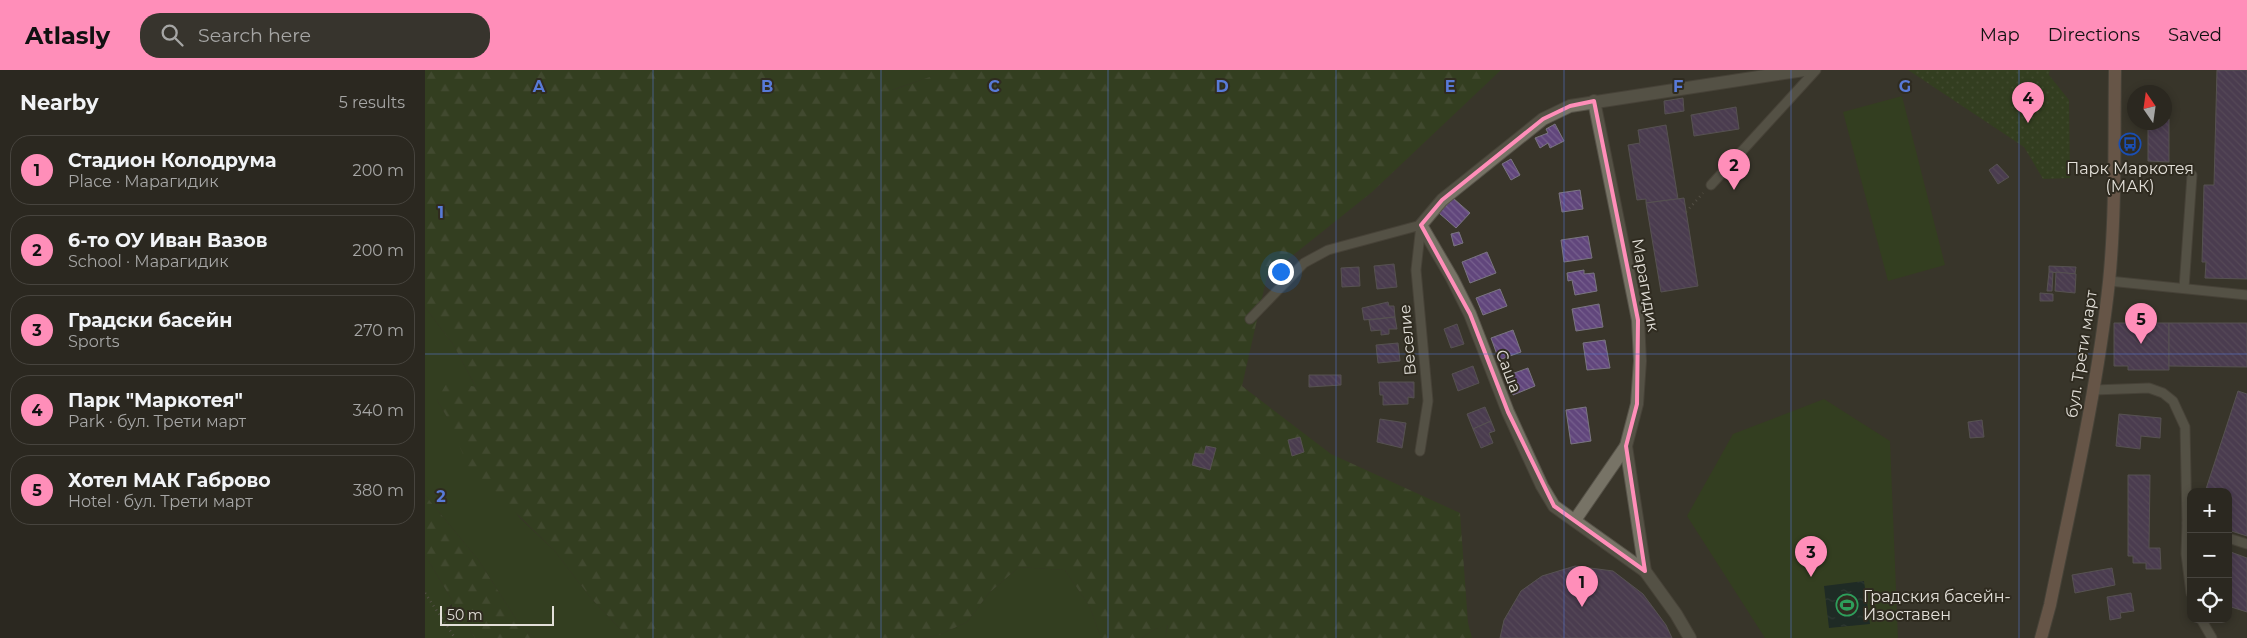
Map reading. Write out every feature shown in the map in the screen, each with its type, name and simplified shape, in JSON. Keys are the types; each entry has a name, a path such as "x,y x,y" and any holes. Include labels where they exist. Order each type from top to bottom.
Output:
{"street":[{"path":"1421,225 1442,200 1543,119 1570,106 1805,70"},
{"name":"бул. Трети март","path":"2041,638 2050,605 2094,390 2109,280 2114,194 2115,70"},
{"name":"Марагидик","path":"1575,520 1626,446 1637,404 1640,361 1638,320 1594,101"},
{"name":"Саша","path":"1421,225 1452,278 1469,314 1508,412 1541,486 1554,506 1645,571"},
{"path":"1626,446 1645,571 1676,614 1690,638"}],"lane":[{"path":"1711,185 1816,70"},
{"path":"2184,288 2192,174"},
{"path":"1250,318 1304,263 1329,250 1421,225"},
{"name":"Веселие","path":"1420,451 1428,401 1416,270 1421,225"},
{"path":"2109,280 2247,295"},
{"path":"2094,390 2149,388 2163,393 2173,401 2185,426 2188,488"},
{"path":"2188,533 2186,554 2189,578"},
{"path":"2232,539 2247,544"},
{"path":"2203,623 2212,638"}],"path":[{"path":"1686,212 1711,185"},
{"path":"425,593 455,638"}],"highlighted area":[{"path":"1594,101 1638,320 1637,404 1626,446 1645,571 1554,506 1508,412 1470,314 1421,225 1442,200 1543,119 1570,106"}],"green space":[{"path":"425,70 883,70 893,90 938,74 942,70 1501,70 1372,192 1267,276 1242,386 1331,454 1460,513 1468,623 1472,638 1165,638 1168,625 1155,629 1141,638 1101,638 1090,607 1065,570 1019,567 989,593 967,622 939,635 922,638 629,638 591,598 554,550 468,466 447,417 437,400 448,381 476,387 453,344 425,307"},
{"path":"883,70 942,70 939,74 892,90"},
{"path":"1908,70 2050,70 2049,75 2069,100 2070,178 2043,179 2024,147"},
{"path":"1902,96 1945,265 1888,281 1843,112"},
{"path":"425,307 453,344 476,387 437,400 447,417 520,518 554,550 591,598 629,638 535,638 521,627 479,561 425,495"},
{"path":"1824,399 1890,441 1898,638 1765,638 1687,516 1733,434"},
{"path":"425,495 479,561 521,627 535,638 475,638 425,555"},
{"path":"425,555 475,638 425,638"},
{"path":"1019,567 1065,570 1090,607 1101,638 922,638 939,635 967,622 989,593"},
{"path":"1168,624 1165,638 1141,638 1155,629"}],"water":[{"name":"Градския басейн- Изоставен","path":"1864,581 1870,624 1829,628 1824,586"}],"building":[{"path":"2217,70 2247,70 2247,279 2205,278 2206,262 2202,262 2204,185 2214,185"},
{"path":"1683,98 1684,111 1665,114 1664,101"},
{"path":"1736,107 1739,129 1694,136 1691,115"},
{"path":"1555,124 1564,141 1550,148 1548,143 1540,148 1535,138 1548,133 1546,129"},
{"path":"1666,125 1678,199 1646,203 1646,199 1637,200 1628,145 1640,143 1638,130"},
{"path":"2148,130 2169,130 2169,162 2148,161"},
{"path":"1511,159 1520,175 1511,180 1502,164"},
{"path":"1997,164 2009,177 1998,184 1989,170"},
{"path":"1580,190 1583,209 1562,212 1559,193"},
{"path":"1453,198 1470,213 1456,228 1439,213"},
{"path":"1684,198 1698,286 1661,292 1646,203"},
{"path":"1459,232 1463,243 1454,246 1451,234"},
{"path":"1588,236 1592,258 1564,262 1561,240"},
{"path":"1487,252 1496,273 1470,283 1462,262"},
{"path":"1394,264 1397,287 1377,289 1374,266"},
{"path":"2049,266 2076,267 2075,274 2049,272"},
{"path":"1359,267 1360,286 1342,287 1341,268"},
{"path":"1584,270 1584,274 1594,273 1597,291 1575,295 1572,280 1568,281 1567,273"},
{"path":"2049,272 2053,272 2052,291 2047,291"},
{"path":"2056,272 2076,274 2075,293 2055,291"},
{"path":"1500,289 1507,306 1483,315 1476,298"},
{"path":"2040,293 2053,294 2053,301 2040,301"},
{"path":"1388,302 1389,306 1394,306 1395,317 1364,320 1362,308"},
{"path":"1599,304 1603,327 1576,331 1572,309"},
{"path":"1395,317 1397,329 1389,329 1389,334 1381,335 1381,330 1371,331 1369,320"},
{"path":"2114,323 2169,323 2169,370 2128,370 2128,366 2114,366"},
{"path":"2169,323 2247,323 2247,367 2169,366"},
{"path":"1457,324 1464,344 1451,348 1444,329"},
{"path":"1513,330 1521,352 1499,360 1491,338"},
{"path":"1605,340 1610,368 1587,370 1583,343"},
{"path":"1398,343 1400,361 1378,363 1376,345"},
{"path":"1473,366 1479,383 1458,391 1452,374"},
{"path":"1528,368 1535,386 1513,395 1506,376"},
{"path":"1309,375 1341,375 1341,385 1309,387"},
{"path":"1379,382 1414,382 1414,398 1408,397 1408,404 1383,405 1383,395 1380,395"},
{"path":"2238,391 2247,394 2247,536 2232,531 2232,488 2206,488"},
{"path":"1485,407 1491,421 1473,429 1467,414"},
{"path":"1586,407 1591,441 1571,444 1566,410"},
{"path":"2119,414 2161,418 2160,438 2141,436 2140,449 2116,446"},
{"path":"1380,419 1406,423 1402,448 1377,442"},
{"path":"1982,420 1984,437 1970,438 1968,422"},
{"path":"1491,421 1495,431 1489,433 1493,443 1481,448 1473,429"},
{"path":"1300,437 1304,452 1292,456 1288,440"},
{"path":"1206,446 1216,448 1210,470 1192,465 1195,453 1204,454"},
{"path":"2128,475 2150,475 2149,548 2160,548 2161,569 2146,569 2146,563 2133,563 2133,556 2128,556"},
{"path":"2232,552 2247,558 2247,612 2232,607"},
{"path":"1575,566 1613,571 1643,594 1666,625 1672,638 1500,638 1504,620 1521,591 1542,576"},
{"path":"2112,568 2115,585 2075,593 2072,575"},
{"path":"2131,593 2134,611 2120,613 2121,618 2110,620 2107,597"}],"place":[{"name":"Парк \"Маркотея\"","path":"2028,123"},
{"name":"Парк Маркотея (МАК)","path":"2130,144"},
{"name":"6-то ОУ Иван Вазов","path":"1734,190"},
{"name":"Хотел МАК Габрово","path":"2141,344"},
{"name":"Градски басейн","path":"1811,577"},
{"name":"Градския басейн- Изоставен","path":"1847,605"},
{"name":"Стадион Колодрума","path":"1582,607"}]}
